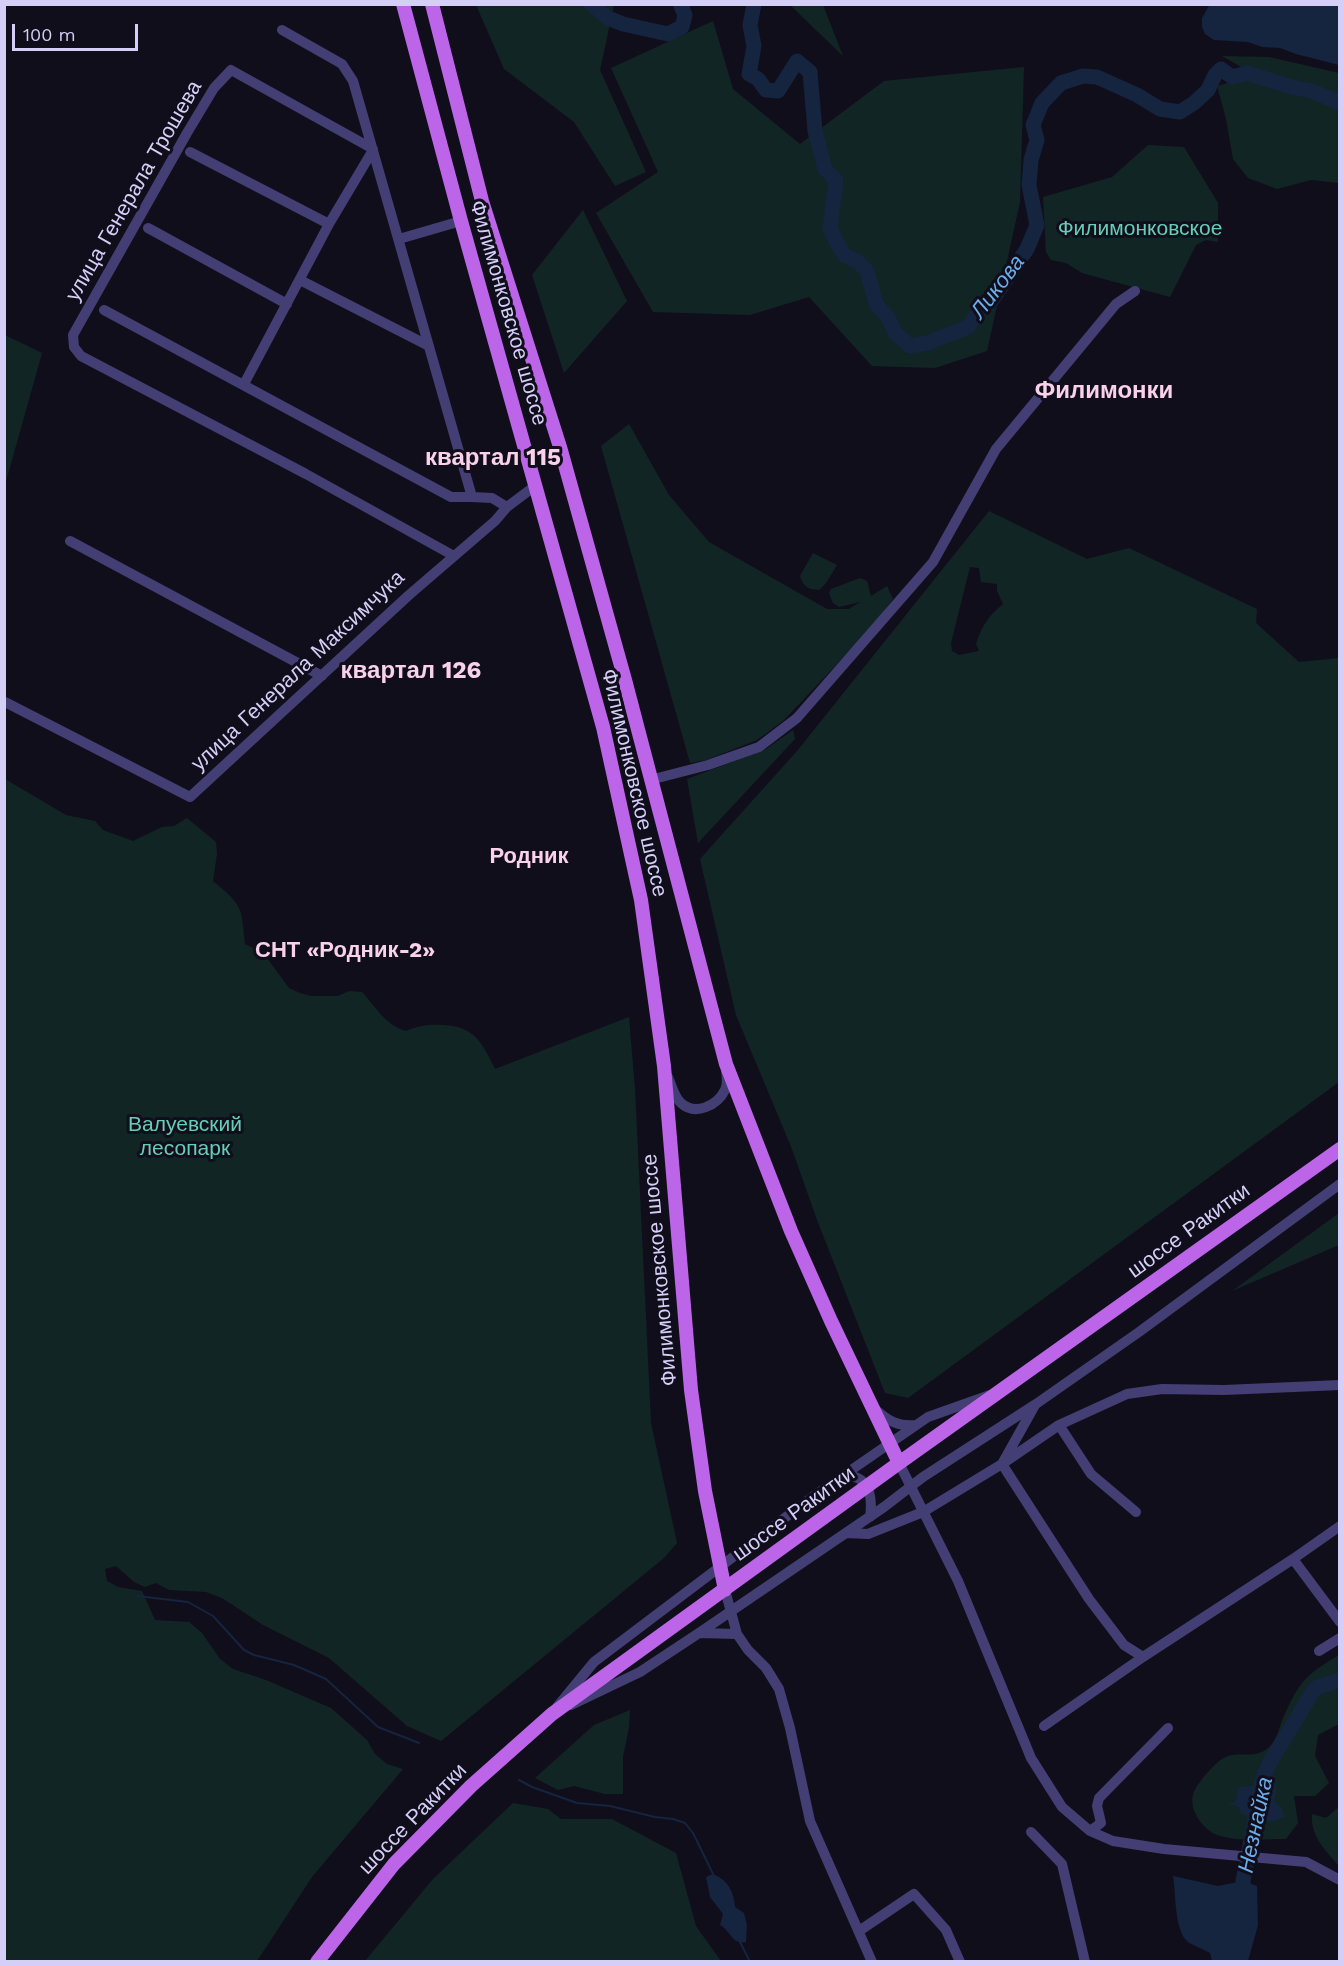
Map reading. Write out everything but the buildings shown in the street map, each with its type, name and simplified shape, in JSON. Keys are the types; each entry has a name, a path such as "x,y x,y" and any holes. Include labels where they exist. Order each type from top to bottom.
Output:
{"main road":[{"name":"Филимонковское шоссе","path":"403,4 461,221 603,727 641,900 664,1066 691,1386 705,1491 725,1590"},
{"name":"Филимонковское шоссе","path":"432,4 482,201 560,447 625,680 726,1064 791,1231 898,1463"},
{"name":"шоссе Ракитки","path":"317,1962 394,1864 471,1786 552,1714 898,1463 1340,1149"}],"street":[{"path":"399,4 410,35"},
{"path":"282,30 342,64 353,81 472,497"},
{"name":"улица Генерала Трошева","path":"373,149 231,70 214,88 187,133 73,335 74,347 81,356 306,474 454,556"},
{"path":"244,384 329,224 373,149"},
{"path":"190,152 329,224"},
{"path":"399,239 461,221"},
{"path":"148,228 286,304"},
{"path":"300,280 429,346"},
{"path":"650,780 708,765 759,747 797,718 933,562 996,449 1116,304 1135,291"},
{"path":"104,310 451,497 492,498 507,507"},
{"name":"улица Генерала Максимчука","path":"5,702 190,797 454,556 495,522 507,507 535,486"},
{"path":"70,541 322,676"},
{"path":"664,1066 676,1097 683,1105 694,1110 705,1108 716,1101 724,1091 727,1082 726,1064"},
{"path":"552,1714 640,1672 699,1633 870,1517 910,1487 1036,1404 1340,1184"},
{"path":"846,1533 868,1534 922,1512 1002,1464 1059,1425 1126,1394 1144,1391 1340,1385"},
{"path":"552,1714 569,1690 594,1662 845,1474 928,1417 1002,1390"},
{"path":"1002,1464 1036,1404"},
{"path":"872,1407 896,1425 916,1425"},
{"path":"1059,1425 1091,1474 1137,1512"},
{"name":"Филимонковское шоссе","path":"898,1463 958,1581 1031,1758 1062,1807 1090,1831 1113,1841 1164,1849 1306,1862 1340,1880"},
{"path":"1002,1464 1089,1599 1124,1646 1143,1657"},
{"path":"845,1474 860,1478 868,1486 871,1501 870,1517"},
{"path":"1044,1726 1340,1526"},
{"path":"1293,1559 1340,1622"},
{"path":"725,1590 733,1596 749,1599"},
{"path":"725,1590 737,1634 748,1650 766,1668 779,1689 810,1821 873,1962"},
{"path":"737,1634 742,1612 749,1599"},
{"path":"699,1633 737,1634"},
{"path":"1319,1652 1340,1638"},
{"path":"1090,1831 1101,1823 1097,1806 1099,1798 1168,1728"},
{"path":"1031,1832 1062,1864 1085,1962"},
{"path":"860,1931 914,1894 946,1930 960,1962"}],"green space":[{"path":"476,5 614,5 600,70 646,172 615,186 574,122 504,69"},
{"path":"790,5 823,5 843,56"},
{"path":"713,21 733,89 800,144 884,81 1024,67 1020,202 987,351 935,368 872,366 809,297 750,315 653,312 596,213 658,172 611,68"},
{"path":"1222,56 1269,57 1339,73 1339,107 1337,107 1340,108 1339,183 1311,180 1277,189 1248,178 1233,159 1217,86 1246,78 1253,80 1243,68"},
{"name":"Филимонковское","path":"1148,145 1184,147 1218,203 1218,242 1206,240 1196,245 1170,297 1082,273 1066,263 1051,260 1046,252 1043,197 1112,177"},
{"path":"583,210 627,301 564,373 532,275"},
{"path":"5,335 42,353 5,485"},
{"path":"629,424 669,495 709,542 827,609 849,609 860,602 839,607 833,603 829,593 831,589 860,578 867,581 871,596 887,586 893,599 874,625 783,721 757,740 706,760 690,763 601,446"},
{"path":"989,511 1087,559 1129,548 1257,609 1256,623 1299,662 1339,658 1339,1082 908,1398 885,1393 817,1220 792,1149 736,1015 700,859 797,751","holes":["970,567 979,568 981,582 997,584 997,591 1003,604 989,617 983,627 976,644 979,651 959,655 952,651 951,643"]},
{"path":"813,553 837,565 819,590 806,587 800,576"},
{"path":"793,730 795,739 698,843 687,779 766,749"},
{"name":"Валуевский лесопарк","path":"5,779 66,815 95,821 103,830 133,841 162,827 174,826 187,818 216,842 217,854 213,881 230,896 239,908 245,944 267,958 289,988 311,996 338,996 349,991 362,992 381,1015 406,1031 432,1025 462,1028 481,1043 495,1069 629,1017 635,1089 651,1423 677,1543 664,1558 441,1741 407,1726 329,1658 263,1625 222,1598 206,1592 169,1590 156,1583 145,1587 134,1582 116,1566 105,1569 107,1581 118,1587 142,1591 155,1620 189,1622 202,1633 220,1659 233,1669 266,1680 331,1708 367,1740 375,1754 387,1764 403,1769 312,1877 257,1961 5,1961"},
{"path":"1339,1213 1339,1245 1232,1291"},
{"path":"1339,1655 1339,1724 1318,1735 1315,1756 1329,1783 1315,1796 1294,1796 1298,1823 1286,1839 1234,1839 1212,1832 1198,1819 1193,1807 1194,1791 1201,1781 1214,1765 1228,1756 1260,1753 1266,1750 1274,1741 1283,1718 1304,1680"},
{"path":"630,1710 623,1757 623,1794 605,1794 574,1786 558,1790 535,1778 594,1725"},
{"path":"513,1803 548,1809 561,1819 612,1819 676,1853 696,1926 721,1961 365,1961 433,1879"},
{"path":"1339,1807 1339,1866 1316,1836 1312,1814 1326,1818"}],"water":[{"path":"1210,4 1339,5 1339,65 1280,48 1262,47 1248,42 1214,40 1205,34 1202,27 1202,18"},
{"path":"1265,1763 1269,1764 1275,1778 1274,1802 1282,1808 1285,1816 1275,1821 1265,1821 1260,1837 1251,1837 1247,1816 1240,1813 1240,1808 1235,1805 1228,1805 1236,1801 1238,1787 1253,1786 1258,1769"},
{"path":"713,1874 726,1883 732,1892 735,1907 744,1913 747,1925 746,1942 735,1940 720,1925 723,1914 710,1897 706,1877"},
{"path":"1173,1876 1218,1886 1243,1881 1257,1886 1258,1925 1248,1961 1212,1961 1210,1953 1183,1937 1176,1911"}],"waterway":[{"name":"Ликова","path":"591,4 608,18 623,24 668,34 682,27 685,15 681,6 683,4"},
{"name":"Ликова","path":"754,4 750,25 754,46 749,74 758,79 766,90 778,91 797,61 810,72 815,131 825,169 836,180 830,228 845,256 857,261 867,271 876,304 889,319 895,333 910,346 927,343 968,327 980,309 990,303 1027,249 1037,225 1029,185 1031,160 1037,140 1033,125 1042,103 1061,83 1083,76 1097,77 1137,95 1160,109 1180,112 1208,90 1215,75 1221,69 1232,77 1247,73 1312,91 1340,103"},
{"path":"137,1596 188,1602 213,1616 244,1650 254,1655 294,1665 326,1679 378,1727 419,1743"},
{"name":"Незнайка","path":"1262,1783 1269,1764 1315,1688 1340,1680"},
{"path":"519,1780 577,1803 610,1806 685,1823 693,1833 714,1876"},
{"name":"Незнайка","path":"1243,1901 1243,1881 1255,1818"},
{"path":"739,1940 750,1962"}],"district":[{"name":"Филимонки","path":"1104,391"},
{"name":"квартал 115","path":"493,458"},
{"name":"квартал 126","path":"411,671"},
{"name":"Родник","path":"529,857"},
{"name":"СНТ «Родник-2»","path":"345,951"}]}
